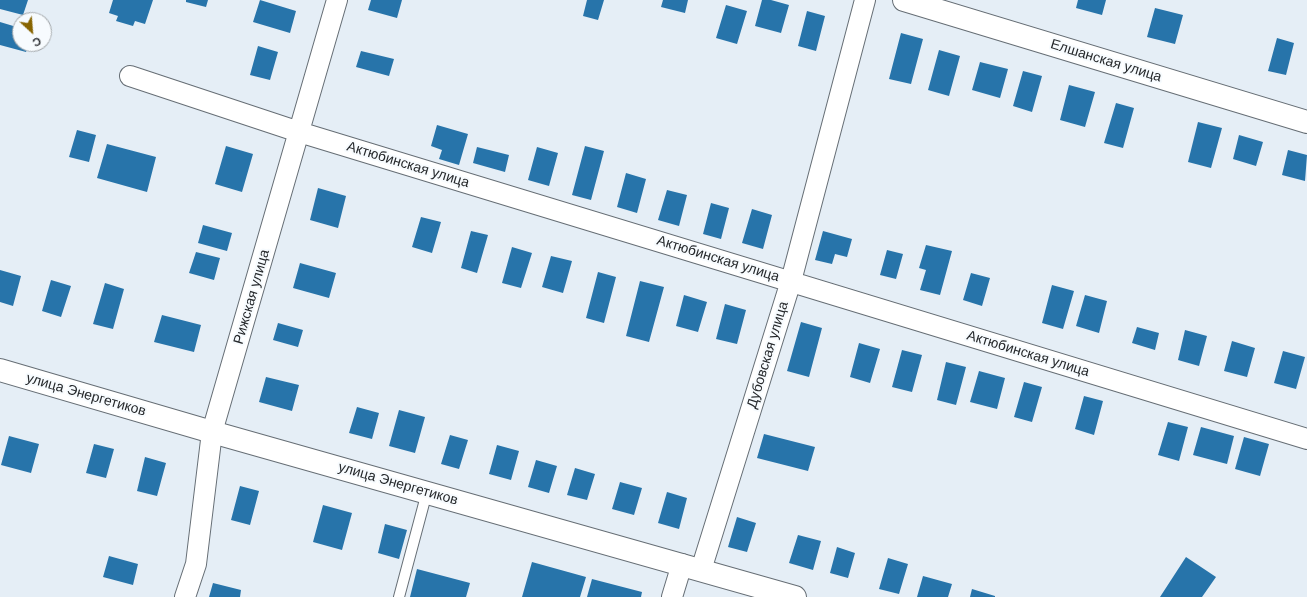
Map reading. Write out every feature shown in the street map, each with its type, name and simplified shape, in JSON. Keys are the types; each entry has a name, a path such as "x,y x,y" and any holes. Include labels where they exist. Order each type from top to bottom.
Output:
{"main road":[{"name":"Елшанская улица","path":"904,0 1307,122"},
{"name":"улица Энергетиков","path":"0,370 212,432 796,597"}],"street":[{"name":"Рижская улица","path":"185,597 196,564 212,432 337,0"},
{"name":"Дубовская улица","path":"672,597 692,567 791,281 865,0"},
{"name":"Актюбинская улица","path":"130,76 299,132 1307,439"}],"lane":[{"path":"399,597 427,492"}],"building":[{"path":"0,0 28,0 24,12 12,12 0,9"},
{"path":"113,0 153,0 145,24 135,21 133,26 116,21 118,16 109,13"},
{"path":"186,0 208,0 206,7 186,2"},
{"path":"260,0 296,11 290,33 253,22"},
{"path":"371,0 402,0 397,18 368,10"},
{"path":"587,0 604,0 598,20 583,16"},
{"path":"663,0 688,0 685,13 661,7"},
{"path":"762,0 771,0 789,5 781,33 755,26"},
{"path":"1078,0 1106,0 1102,15 1076,8"},
{"path":"726,5 747,11 737,44 716,38"},
{"path":"1155,8 1183,15 1175,44 1147,37"},
{"path":"807,11 825,16 816,51 798,46"},
{"path":"0,22 12,26 12,48 0,45"},
{"path":"901,33 923,39 911,84 889,79"},
{"path":"1277,38 1294,43 1286,75 1268,71"},
{"path":"258,46 278,52 270,80 250,75"},
{"path":"939,50 960,56 949,96 928,90"},
{"path":"361,51 394,59 389,76 356,67"},
{"path":"980,62 1008,69 1000,98 972,90"},
{"path":"1023,71 1042,76 1032,112 1013,106"},
{"path":"1069,85 1095,92 1085,127 1060,120"},
{"path":"1116,103 1134,108 1123,148 1104,143"},
{"path":"1198,122 1222,128 1211,168 1188,162"},
{"path":"437,125 468,134 459,165 439,159 442,150 431,146"},
{"path":"77,130 96,135 89,162 69,157"},
{"path":"1239,135 1263,142 1256,166 1233,159"},
{"path":"107,144 156,157 147,192 97,178"},
{"path":"226,146 253,154 242,192 215,184"},
{"path":"585,146 604,151 591,200 572,195"},
{"path":"477,147 509,155 505,172 473,163"},
{"path":"537,147 558,153 549,186 528,180"},
{"path":"1288,150 1307,155 1305,181 1282,175"},
{"path":"626,173 646,179 637,213 617,207"},
{"path":"318,188 346,196 338,228 310,220"},
{"path":"667,190 687,195 679,226 658,220"},
{"path":"711,203 729,208 721,239 703,234"},
{"path":"752,209 772,215 763,249 742,243"},
{"path":"421,217 441,222 432,253 412,247"},
{"path":"203,225 232,233 227,251 198,243"},
{"path":"471,231 488,235 477,273 461,268"},
{"path":"823,231 852,239 847,257 835,254 832,264 815,260"},
{"path":"926,245 952,251 940,295 920,290 926,270 919,268"},
{"path":"512,247 532,253 521,288 502,283"},
{"path":"887,250 903,254 896,279 880,275"},
{"path":"196,252 220,258 214,280 189,273"},
{"path":"551,256 572,261 563,293 542,287"},
{"path":"300,263 336,273 329,298 293,288"},
{"path":"0,270 21,276 13,306 0,302"},
{"path":"598,272 616,277 604,323 586,318"},
{"path":"971,273 990,278 982,306 963,300"},
{"path":"51,280 71,286 61,317 42,311"},
{"path":"640,281 664,287 649,342 626,336"},
{"path":"105,283 124,289 113,329 93,324"},
{"path":"1052,285 1074,291 1063,329 1042,323"},
{"path":"684,295 707,302 698,332 676,326"},
{"path":"1085,295 1107,301 1099,333 1076,326"},
{"path":"725,304 746,310 737,344 716,339"},
{"path":"162,315 201,325 194,352 154,342"},
{"path":"801,322 822,328 809,377 787,371"},
{"path":"278,323 303,330 298,347 273,340"},
{"path":"1137,327 1159,333 1155,350 1132,343"},
{"path":"1185,330 1207,336 1199,366 1178,360"},
{"path":"1232,341 1255,348 1247,377 1224,371"},
{"path":"859,343 880,349 870,383 850,377"},
{"path":"902,350 922,355 912,392 892,387"},
{"path":"1283,351 1305,357 1296,389 1274,383"},
{"path":"946,362 966,367 956,405 937,400"},
{"path":"979,371 1005,378 997,409 970,402"},
{"path":"266,377 299,385 292,411 259,402"},
{"path":"1024,382 1042,387 1032,422 1014,417"},
{"path":"1084,396 1103,401 1094,435 1075,429"},
{"path":"357,407 379,413 372,439 349,433"},
{"path":"399,410 425,417 415,453 389,446"},
{"path":"1168,422 1188,427 1179,461 1158,455"},
{"path":"1201,427 1234,436 1227,464 1193,455"},
{"path":"764,434 815,447 808,471 757,458"},
{"path":"450,435 468,440 459,469 441,464"},
{"path":"9,436 39,444 31,473 1,465"},
{"path":"1244,437 1269,444 1260,476 1235,469"},
{"path":"94,444 114,449 106,478 86,473"},
{"path":"497,445 519,451 511,480 489,474"},
{"path":"145,457 166,463 157,496 137,491"},
{"path":"536,460 557,466 549,493 528,487"},
{"path":"575,468 595,474 587,500 567,495"},
{"path":"620,482 642,488 634,515 612,509"},
{"path":"240,486 259,491 250,525 231,520"},
{"path":"667,492 687,498 679,529 658,523"},
{"path":"323,505 352,513 342,550 313,542"},
{"path":"737,517 756,523 747,552 728,547"},
{"path":"385,524 407,530 399,559 378,553"},
{"path":"798,535 821,541 813,570 789,563"},
{"path":"837,547 855,553 848,578 830,573"},
{"path":"109,556 138,564 133,585 103,577"},
{"path":"1186,557 1216,577 1202,597 1160,597"},
{"path":"888,558 908,564 899,594 879,589"},
{"path":"532,562 586,577 580,597 522,597"},
{"path":"417,569 470,583 466,597 410,597"},
{"path":"923,576 952,584 948,597 917,597"},
{"path":"592,579 642,592 641,597 587,597"},
{"path":"213,583 241,590 240,597 209,597"},
{"path":"972,589 995,596 995,597 970,597"}]}
